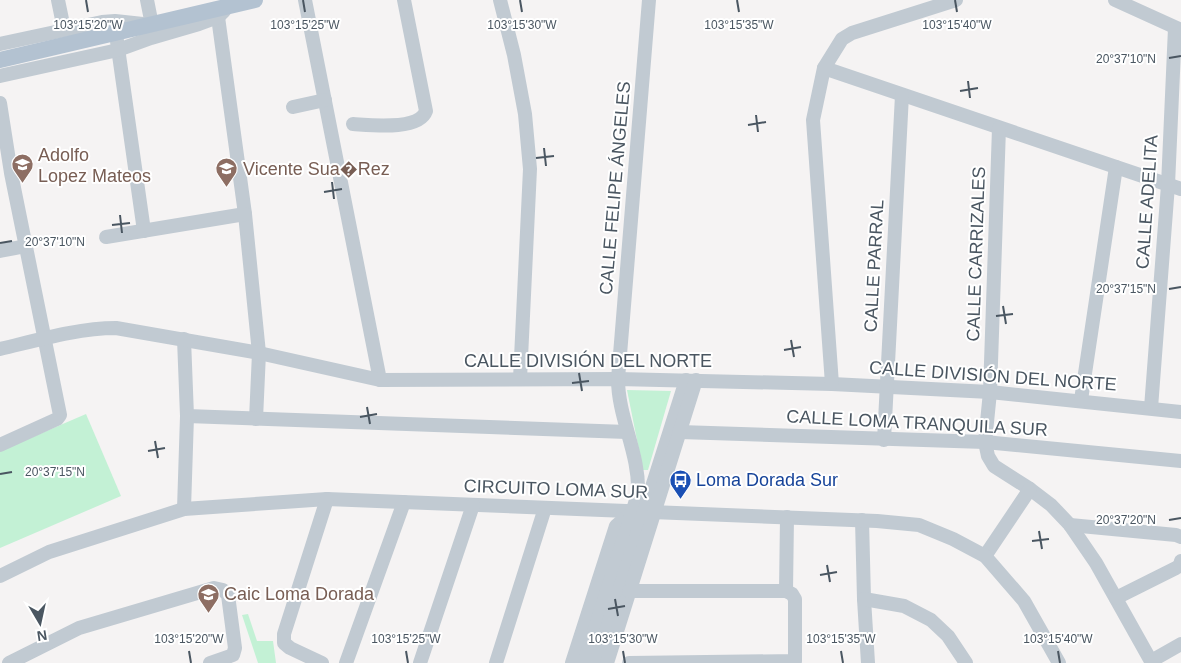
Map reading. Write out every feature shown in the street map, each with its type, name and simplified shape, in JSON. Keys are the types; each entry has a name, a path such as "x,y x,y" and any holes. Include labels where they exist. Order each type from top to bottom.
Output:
{"main road":[{"path":"0,60 255,0"}],"street":[{"path":"58,0 64,29"},
{"path":"0,44 108,21 152,25 147,0"},
{"path":"305,0 380,380"},
{"path":"353,124 392,126 420,120 424,116 426,111 404,0"},
{"path":"500,0 514,55 525,114 530,169 520,379"},
{"name":"CALLE FELIPE ÁNGELES","path":"644,512 638,494 639,478 620,407 618,378 649,0"},
{"path":"832,384 813,120 824,68 842,39 852,33 956,0"},
{"path":"1115,0 1178,29"},
{"path":"0,76 118,50 218,17 230,6"},
{"path":"218,17 245,214 259,353 256,418"},
{"name":"CALLE ADELITA","path":"1151,408 1174,187 1178,29"},
{"path":"116,33 144,231"},
{"path":"824,68 1174,187"},
{"name":"CALLE PARRAL","path":"884,440 902,95"},
{"path":"293,107 325,100"},
{"path":"0,102 5,174 26,246 60,408 60,415 57,419 0,445"},
{"name":"CALLE CARRIZALES","path":"985,442 990,392 999,128"},
{"path":"1081,400 1116,167"},
{"path":"106,237 245,214"},
{"path":"0,252 26,246"},
{"name":"CALLE DIVISIÓN DEL NORTE","path":"0,349 103,328 116,328 259,353 380,380 618,378 886,386 1081,400 1181,412"},
{"path":"184,339 187,416 184,509"},
{"path":"584,663 644,512 680,432 691,380"},
{"path":"596,663 644,512 691,380"},
{"path":"187,416 627,432"},
{"name":"CALLE LOMA TRANQUILA SUR","path":"680,432 985,442 1181,461"},
{"path":"985,442 988,456 994,466 1051,505 1070,524 1096,563 1151,662 1181,644"},
{"path":"985,556 1030,489"},
{"path":"322,663 290,648 284,643 284,634 327,499"},
{"name":"CIRCUITO LOMA SUR","path":"0,576 49,552 184,509 327,499 862,520 919,525 953,539 985,556 1024,602 1053,661"},
{"path":"346,663 404,502"},
{"path":"420,663 472,505"},
{"path":"496,663 545,508"},
{"path":"607,663 629,591 644,512"},
{"path":"572,663 616,526 644,512"},
{"path":"629,663 795,661 795,599 789,593 787,517"},
{"path":"862,520 868,663"},
{"path":"1070,524 1181,537"},
{"path":"1116,598 1176,568 1180,565 1181,561"},
{"path":"9,663 79,628 214,588 223,590 228,595 235,648 233,655 210,663"},
{"path":"629,591 789,593"},
{"path":"864,599 904,606 931,620 948,636 966,663"}],"green space":[{"path":"627,390 671,391 648,470 643,470"},
{"path":"86,414 121,496 0,548 0,451"},
{"path":"248,614 257,641 273,641 276,663 258,663 242,615"}],"place":[{"name":"Adolfo Lopez Mateos","path":"22,184"},
{"name":"Vicente Sua�Rez","path":"227,188"},
{"name":"Loma Dorada Sur","path":"680,499"},
{"name":"Caic Loma Dorada","path":"208,613"}]}
